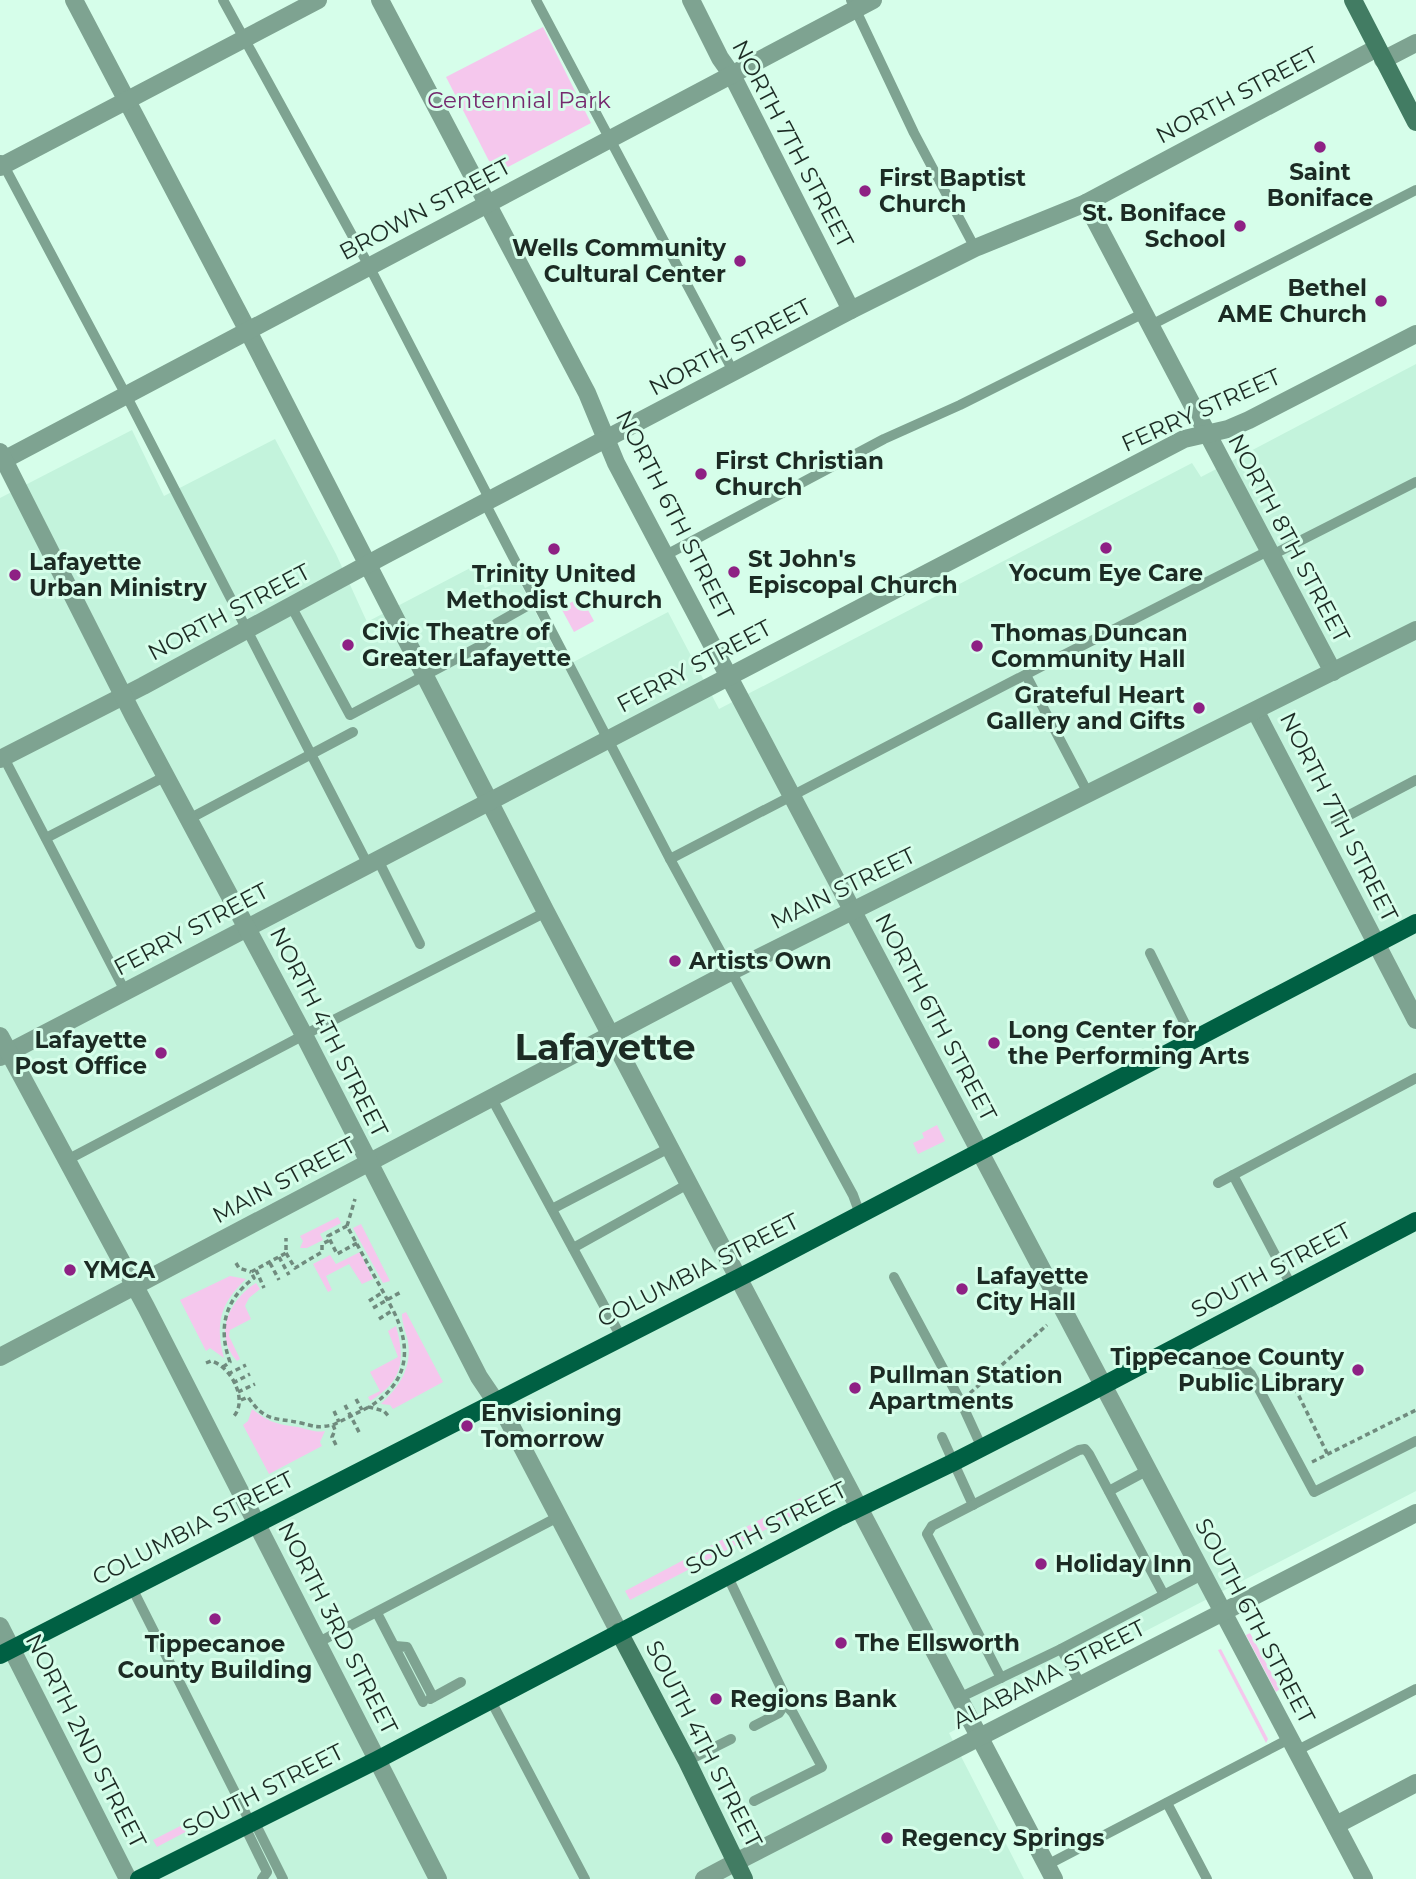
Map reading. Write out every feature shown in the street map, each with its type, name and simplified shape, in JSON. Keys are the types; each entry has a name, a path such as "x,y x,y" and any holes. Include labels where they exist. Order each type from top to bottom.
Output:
{"main road":[{"path":"1353,0 1416,122"},
{"name":"COLUMBIA STREET","path":"6,1652 737,1278 1416,923"},
{"name":"SOUTH STREET","path":"139,1879 377,1760 858,1507 982,1448 1416,1221"},
{"name":"SOUTH 4TH STREET","path":"619,1632 687,1761 744,1879"}],"street":[{"path":"74,0 248,331 545,912 1050,1872"},
{"path":"1,163 318,0"},
{"name":"NORTH 6TH STREET","path":"380,0 587,393 616,463 1104,1385"},
{"name":"NORTH 7TH STREET","path":"691,0 851,310"},
{"name":"BROWN STREET","path":"1,458 248,331 732,75 853,5 873,0"},
{"name":"NORTH STREET","path":"1,755 123,696 851,310 975,248 1086,203 1380,54 1416,43"},
{"name":"NORTH 8TH STREET","path":"1086,203 1333,672"},
{"name":"FERRY STREET","path":"3,1048 125,991 1184,439 1233,427 1416,334"},
{"name":"NORTH 4TH STREET","path":"1,458 123,696 304,1035 479,1377 509,1420 619,1632"},
{"name":"MAIN STREET","path":"0,1357 609,1034 1416,630"},
{"name":"NORTH 7TH STREET","path":"1256,712 1416,1020"},
{"name":"NORTH 3RD STREET","path":"3,1048 135,1286 438,1879"},
{"name":"SOUTH 6TH STREET","path":"1104,1385 1364,1879"},
{"name":"ALABAMA STREET","path":"704,1879 1416,1513"},
{"name":"NORTH 2ND STREET","path":"0,1626 6,1652 128,1879"},
{"path":"1336,1825 1416,1783"}],"lane":[{"path":"223,0 369,266 536,601 670,859 853,1195 860,1214"},
{"path":"536,0 734,373"},
{"path":"853,5 975,248"},
{"path":"1,163 126,394 310,755 420,944"},
{"path":"666,555 884,439 1147,319 1416,190"},
{"path":"670,859 1026,675 1416,482"},
{"path":"291,606 350,715 486,643 497,623 536,601"},
{"path":"1026,675 1088,795"},
{"path":"189,819 353,732"},
{"path":"1,755 125,991"},
{"path":"46,838 166,776"},
{"path":"1336,822 1416,780"},
{"path":"67,1160 545,912"},
{"path":"1150,953 1193,1040"},
{"path":"1217,1183 1416,1078"},
{"path":"491,1097 621,1337"},
{"path":"552,1209 669,1148"},
{"path":"1233,1175 1292,1287"},
{"path":"572,1248 688,1184"},
{"path":"894,1277 961,1402 982,1448"},
{"path":"1195,1361 1244,1367 1251,1374 1314,1492 1416,1441"},
{"path":"942,1437 973,1505"},
{"path":"1001,1678 927,1534 932,1526 1036,1471 1085,1449 1164,1595"},
{"path":"1110,1491 1148,1470"},
{"path":"317,1643 558,1517"},
{"path":"727,1575 783,1692 785,1704 793,1713 822,1767 754,1801"},
{"path":"959,1699 1202,1575"},
{"path":"132,1588 251,1824 283,1879"},
{"path":"377,1613 426,1701 461,1682"},
{"path":"1061,1649 1081,1685"},
{"path":"1050,1872 1167,1803 1416,1689"},
{"path":"490,1699 585,1879"},
{"path":"754,1726 779,1713 785,1704"},
{"path":"687,1761 731,1738"},
{"path":"1167,1803 1207,1879"},
{"path":"251,1824 267,1872 262,1879"}],"path":[{"path":"355,1199 347,1226 328,1236 337,1254 357,1243"},
{"path":"241,1400 248,1397 257,1409 276,1421 300,1423 316,1428 333,1425 369,1407 397,1382 403,1368 404,1341 400,1324 347,1226"},
{"path":"286,1238 286,1253 295,1268 322,1252 322,1244 330,1240"},
{"path":"236,1264 239,1268 253,1271 286,1253"},
{"path":"279,1257 289,1275"},
{"path":"270,1263 279,1280"},
{"path":"253,1271 264,1288"},
{"path":"223,1367 230,1362 224,1345 225,1317 236,1294 254,1278 253,1271"},
{"path":"369,1301 383,1292"},
{"path":"373,1308 401,1292"},
{"path":"379,1319 393,1310"},
{"path":"961,1402 1047,1325"},
{"path":"206,1363 211,1361 223,1367 238,1392 241,1400 236,1415 232,1418"},
{"path":"228,1374 246,1365"},
{"path":"233,1383 250,1374"},
{"path":"238,1392 254,1384"},
{"path":"1295,1388 1328,1454"},
{"path":"356,1399 362,1410"},
{"path":"345,1405 360,1434"},
{"path":"369,1407 384,1411 390,1418"},
{"path":"1301,1468 1416,1409"},
{"path":"334,1410 340,1422"},
{"path":"333,1425 335,1430 332,1437 337,1446"}],"shaded area":[{"path":"1416,364 1416,1491 949,1733 1024,1879 0,1879 0,498 132,430 164,496 275,439 336,554 367,622 474,566 485,588 515,573 564,667 668,612 719,709 1192,463 1201,477"}],"green space":[{"name":"Centennial Park","path":"543,27 591,123 508,167 489,161 446,77"},
{"path":"581,597 594,621 574,632 561,608"},
{"path":"937,1125 945,1141 918,1154 913,1143 924,1138 922,1133"},
{"path":"338,1217 341,1223 320,1234 323,1240 307,1248 300,1248 303,1241 300,1236"},
{"path":"361,1224 390,1281 383,1283 353,1228"},
{"path":"360,1252 373,1279 362,1284 349,1264 326,1276 332,1290 328,1292 313,1264 330,1255 336,1264"},
{"path":"230,1276 246,1279 230,1297 222,1315 220,1334 224,1358 210,1348 206,1351 180,1300"},
{"path":"256,1283 260,1289 249,1298 245,1306 251,1319 230,1330 229,1336 240,1359 237,1361 227,1343 226,1323 234,1304"},
{"path":"406,1312 443,1382 393,1409 390,1405 381,1404 399,1383 406,1368 409,1351 402,1314"},
{"path":"396,1326 401,1350 399,1370 389,1386 370,1401 368,1397 380,1391 370,1372 398,1357 388,1331"},
{"path":"252,1409 279,1424 325,1431 320,1442 322,1446 269,1474 243,1425 248,1421"},
{"path":"816,1490 821,1501 630,1600 625,1591"},
{"path":"1250,1633 1280,1689 1276,1692 1246,1635"},
{"path":"1221,1649 1268,1739 1266,1743 1218,1650"},
{"path":"192,1820 195,1827 157,1847 153,1840"}],"place":[{"name":"Saint Boniface","path":"1320,147"},
{"name":"First Baptist Church","path":"865,191"},
{"name":"St. Boniface School","path":"1240,226"},
{"name":"Wells Community Cultural Center","path":"740,261"},
{"name":"Bethel AME Church","path":"1381,301"},
{"name":"First Christian Church","path":"701,474"},
{"name":"Yocum Eye Care","path":"1106,548"},
{"name":"Trinity United Methodist Church","path":"554,549"},
{"name":"St John's Episcopal Church","path":"734,572"},
{"name":"Lafayette Urban Ministry","path":"15,575"},
{"name":"Civic Theatre of Greater Lafayette","path":"348,645"},
{"name":"Thomas Duncan Community Hall","path":"977,646"},
{"name":"Grateful Heart Gallery and Gifts","path":"1199,708"},
{"name":"Artists Own","path":"675,961"},
{"name":"Long Center for the Performing Arts","path":"994,1043"},
{"name":"Lafayette Post Office","path":"161,1053"},
{"name":"YMCA","path":"70,1270"},
{"name":"Lafayette City Hall","path":"962,1289"},
{"name":"Tippecanoe County Public Library","path":"1358,1370"},
{"name":"Pullman Station Apartments","path":"855,1388"},
{"name":"Envisioning Tomorrow","path":"467,1426"},
{"name":"Holiday Inn","path":"1041,1564"},
{"name":"Tippecanoe County Building","path":"215,1619"},
{"name":"The Ellsworth","path":"841,1643"},
{"name":"Regions Bank","path":"716,1699"},
{"name":"Regency Springs","path":"887,1838"}],"district":[{"name":"Lafayette","path":"605,1046"}]}
